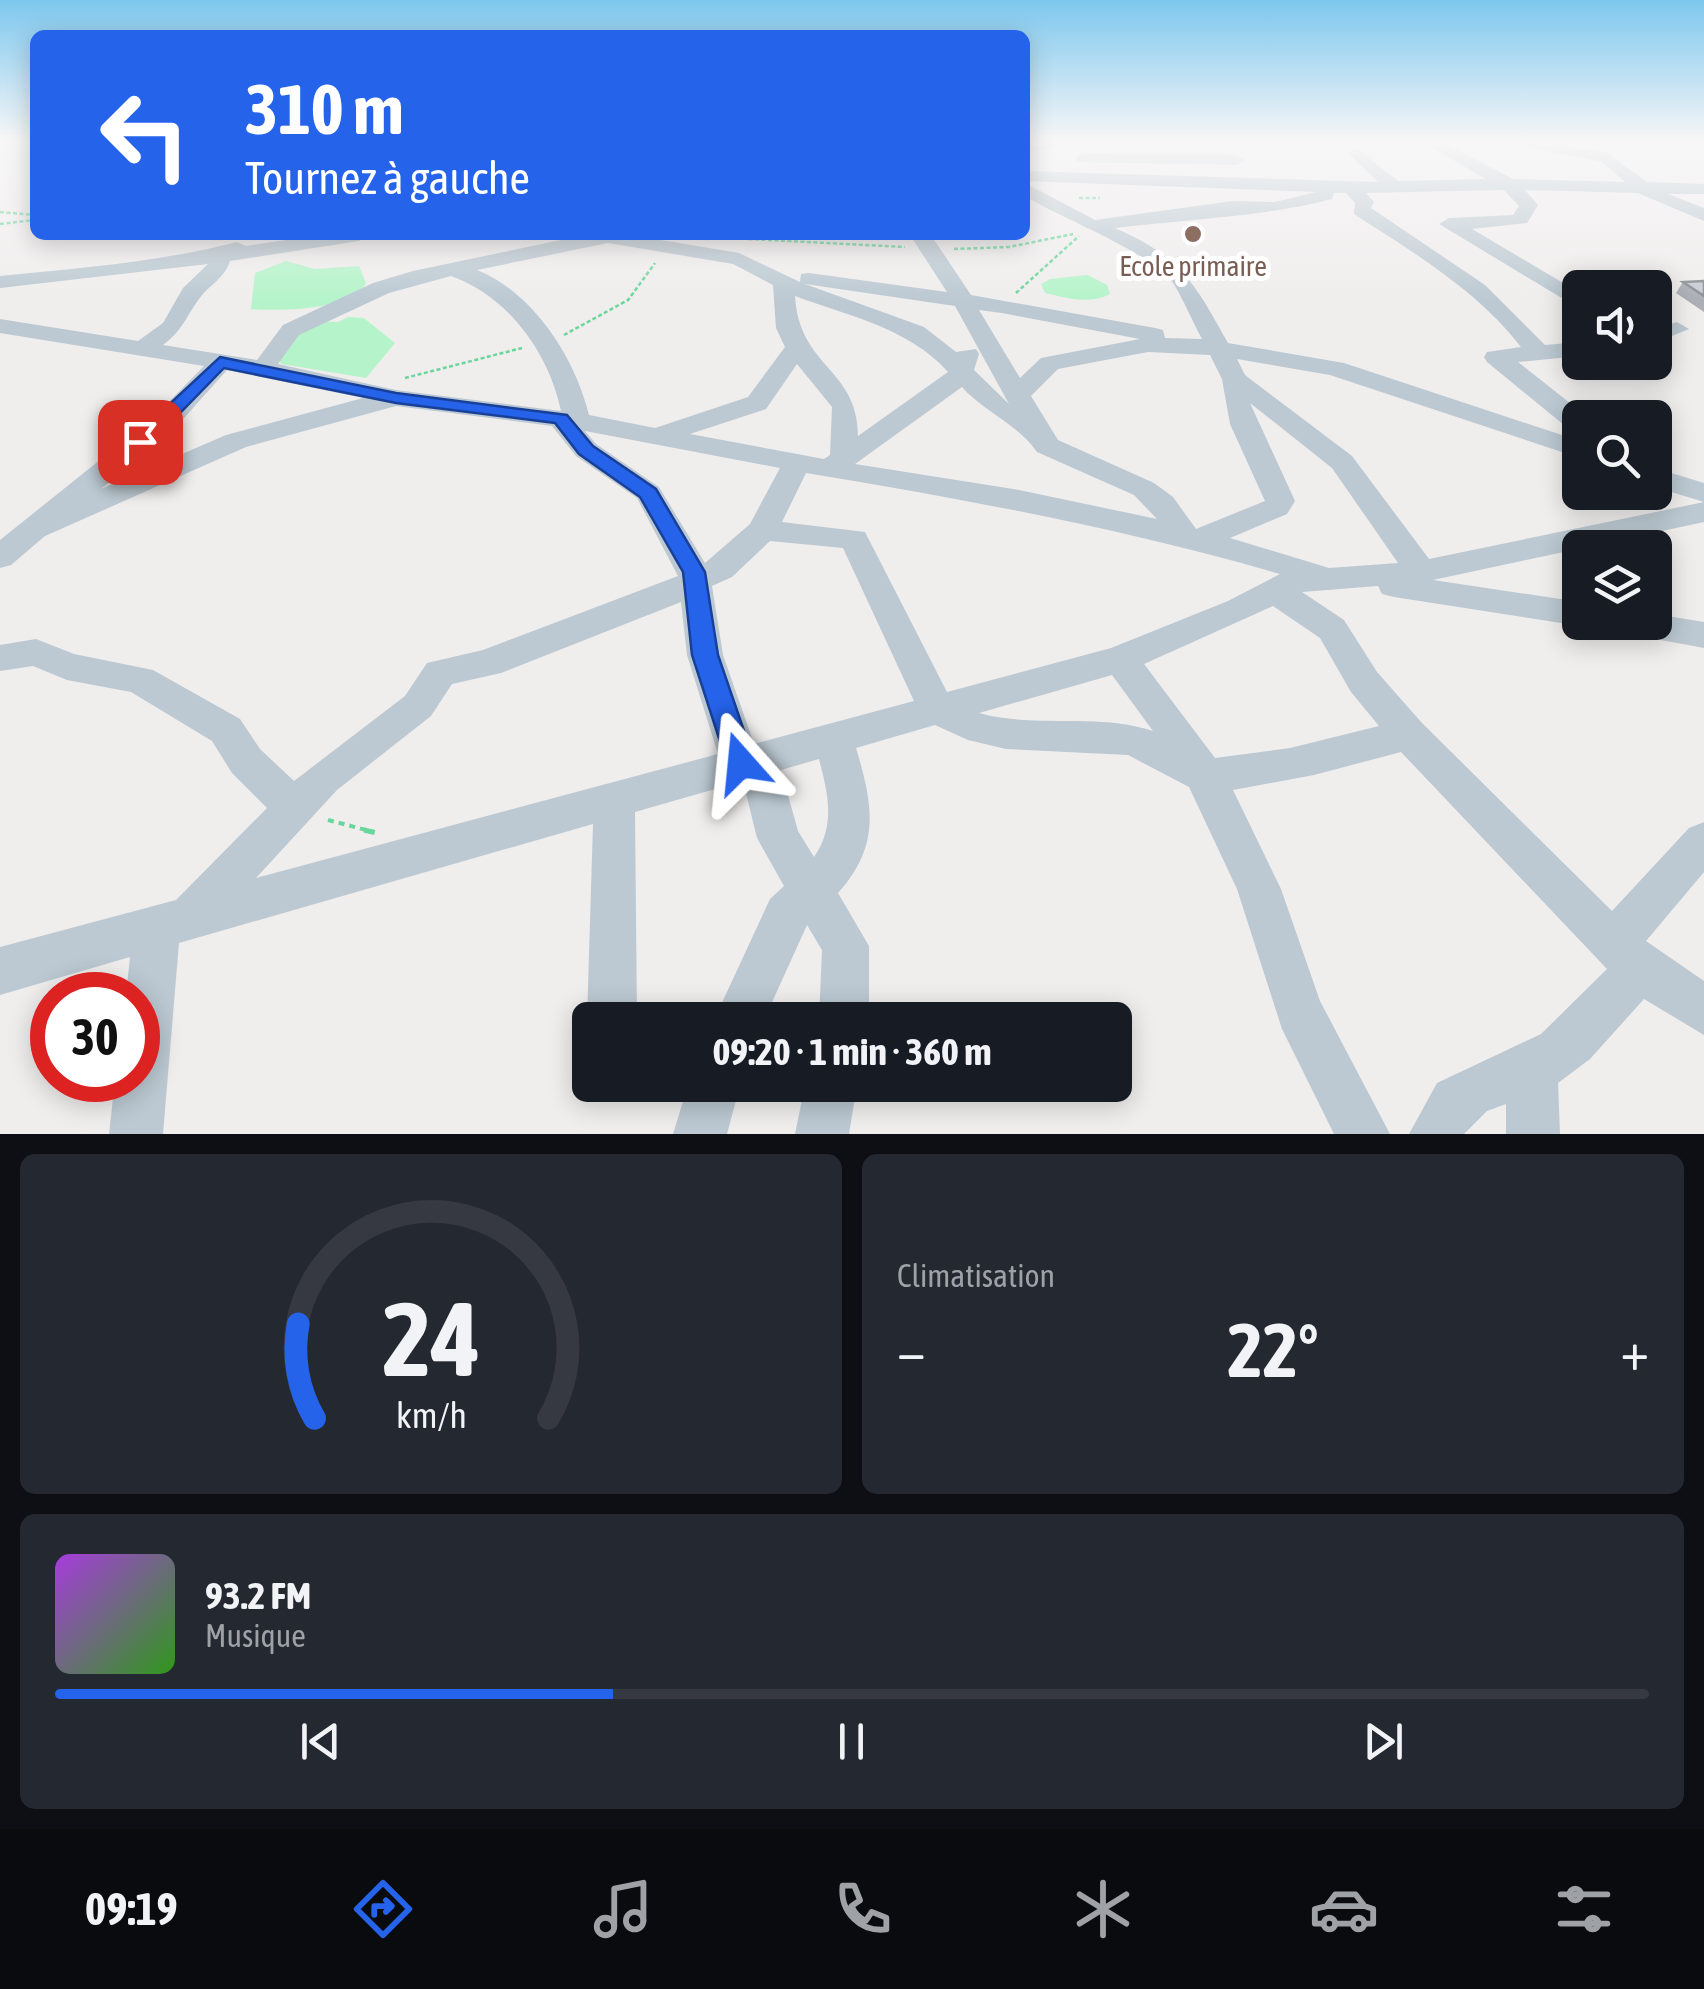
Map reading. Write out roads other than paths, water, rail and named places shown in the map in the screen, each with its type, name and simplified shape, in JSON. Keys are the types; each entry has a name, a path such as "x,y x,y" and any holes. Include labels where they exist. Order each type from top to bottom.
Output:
{"street":[{"path":"1037,195 1092,226 1148,250 1169,266 1222,349 1235,379 1235,396 1254,444 1275,476 1280,501 1276,507 1195,539"},
{"path":"1092,226 1233,207 1275,208 1320,195"},
{"path":"1358,195 1365,202 1361,210 1480,291 1514,319 1536,350"},
{"path":"1519,195 1529,204 1520,219 1449,224 1562,291"},
{"path":"1655,195 1704,215"},
{"path":"139,351 172,327 191,293 216,272 222,254 252,240"},
{"path":"0,282 126,270 323,240"},
{"path":"263,368 274,348 303,321 381,288 585,240"},
{"path":"618,240 739,259 779,280 916,332 936,344 989,402 1062,455 1144,489 1195,539"},
{"path":"926,242 1038,434"},
{"path":"453,269 482,279 520,312 568,382 569,420 586,450 648,494 698,582 705,655 774,827 808,891 840,931 846,946 844,1002"},
{"path":"779,280 842,282 965,307 1002,306 1335,368 1562,444"},
{"path":"779,280 795,350 845,407 823,463"},
{"path":"136,1134 172,925 342,762 418,706 440,673 488,663 698,582 733,560 823,463 948,387 961,372 965,307"},
{"path":"0,326 263,368 396,398 569,420 823,463 1019,499 1352,580 1562,611"},
{"path":"1017,395 1050,363 1116,349 1194,344"},
{"path":"1562,349 1496,356 1562,409"},
{"path":"656,436 757,403 795,350"},
{"path":"0,556 166,421 220,362"},
{"path":"1235,379 1342,462 1421,572"},
{"path":"38,528 236,441 396,398"},
{"path":"1672,483 1704,493"},
{"path":"0,971 1120,658 1222,618 1292,582 1421,572 1704,512"},
{"path":"763,530 837,535 859,544 936,707 954,721 999,736 1100,735 1133,740 1204,776 1342,752 1408,734"},
{"path":"1274,590 1332,629 1364,682 1408,734 1626,956 1704,1010"},
{"path":"1672,631 1698,637"},
{"path":"0,658 36,652 68,666 140,680 226,730 246,762 294,807"},
{"path":"1120,658 1204,776 1259,889 1300,1012 1364,1134"},
{"path":"747,1002 786,914 839,862 851,824 846,776 834,740"},
{"path":"612,1002 614,800"},
{"path":"1436,1134 1444,1112 1465,1092 1531,1068 1556,1054 1704,842"},
{"path":"1531,1068 1533,1134"},
{"path":"700,1134 709,1102"},
{"path":"822,1134 828,1102"}],"place":[{"name":"Ecole primaire","path":"1193,234"}]}
